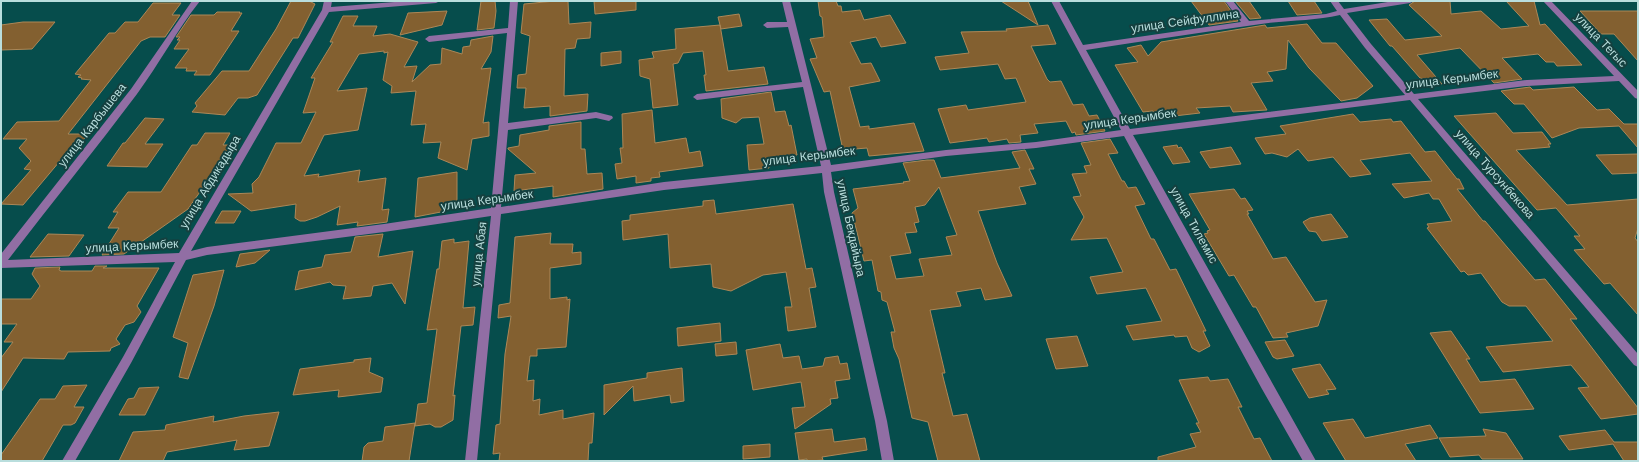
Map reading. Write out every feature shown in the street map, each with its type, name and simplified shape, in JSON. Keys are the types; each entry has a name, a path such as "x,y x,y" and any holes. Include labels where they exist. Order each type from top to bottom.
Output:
{"street":[{"name":"улица Карбышева","path":"1,262 134,90 170,40 190,7 196,1"},
{"path":"327,5 436,1"},
{"name":"улица Абая","path":"471,461 496,212 514,1"},
{"name":"улица Бекдайыра","path":"786,1 827,169 829,192 881,421 888,461"},
{"name":"улица Тилемис","path":"1055,1 1266,385 1310,461"},
{"path":"1229,1 1247,24"},
{"name":"улица Турсунбекова","path":"1334,1 1341,12 1412,97 1638,362"},
{"name":"улица Сейфуллина","path":"1082,48 1247,24 1326,16 1341,12 1410,1"},
{"name":"улица Тегыс","path":"1547,1 1638,96"},
{"name":"улица Абдикадыра","path":"68,461 127,360 182,257 327,5"},
{"path":"767,25 792,24"},
{"path":"429,39 511,30"},
{"name":"улица Керымбек","path":"1,262 136,261 182,257 207,251 496,212 664,186 1036,145 1128,132 1527,83 1621,78"},
{"path":"697,97 806,84"},
{"path":"503,127 596,115 609,118"}],"building":[{"path":"291,1 309,1 315,4 298,38 293,38 257,95 248,98 238,98 225,115 192,112 197,106 195,103 222,71 249,71 276,29"},
{"path":"481,1 495,1 496,11 494,28 477,30"},
{"path":"568,1 569,24 591,22 590,38 577,39 575,48 565,49 564,96 588,94 587,111 550,116 550,106 524,108 526,88 517,88 518,75 526,74 530,36 521,33 524,4"},
{"path":"594,1 636,1 636,10 595,14"},
{"path":"818,1 836,1 838,6 841,6 842,12 860,10 864,20 890,15 906,43 881,47 876,37 850,42 861,64 871,63 880,81 849,87 860,127 869,126 869,129 914,123 924,151 869,156 867,148 843,150 830,91 824,92 810,59 817,58 810,39 824,37 822,17 820,16"},
{"path":"1001,1 1028,1 1038,25"},
{"path":"1191,1 1224,1 1238,21 1209,25"},
{"path":"1235,1 1249,1 1261,18 1250,19"},
{"path":"1288,1 1314,1 1322,13 1297,15"},
{"path":"1415,1 1450,1 1451,14 1481,11 1501,29 1529,26 1506,1 1534,1 1540,25 1545,24 1582,65 1557,66 1554,62 1546,62 1538,54 1502,58 1522,79 1494,83 1460,48 1417,55 1442,84 1420,78 1392,46 1390,46 1369,20 1387,19 1405,40 1442,36 1409,5"},
{"path":"153,3 181,3 172,15 180,15 165,37 150,37 141,41 68,134 88,134 77,148 70,149 23,205 1,204 31,170 24,169 31,161 19,148 27,139 3,139 17,122 59,121 91,80 81,79 82,78 78,77 81,75 75,74 109,33 115,33 125,22 138,22"},
{"path":"447,11 442,25 400,35 408,13"},
{"path":"1580,11 1638,11 1638,61 1614,34 1601,34"},
{"path":"217,12 242,13 231,31 239,31 210,75 194,75 197,71 186,71 187,68 175,68 189,49 174,49 180,40 177,40 180,37 176,37 191,15 214,15"},
{"path":"739,14 742,26 721,29 718,17"},
{"path":"343,16 358,16 353,26 377,26 373,36 390,34 418,42 404,67 417,66 412,82 430,65 441,64 442,48 462,54 463,47 470,46 471,40 493,36 491,52 481,69 491,68 483,123 489,122 489,136 472,139 467,170 438,158 441,142 423,143 426,124 411,125 416,91 391,93 392,86 383,80 388,52 384,53 384,51 359,54 337,91 367,88 358,130 324,135 304,176 319,174 318,177 360,170 358,182 386,178 382,210 389,209 387,222 357,226 358,222 337,225 340,206 305,221 300,221 295,218 296,204 251,211 228,194 253,193 252,184 259,177 276,143 301,143 316,112 303,113 315,78 311,78 333,42 330,42"},
{"path":"23,22 55,22 32,49 1,50 1,25"},
{"path":"1307,24 1322,43 1336,43 1373,86 1357,98 1341,101 1309,68 1288,40 1286,69 1267,72 1273,81 1251,83 1267,110 1233,112 1230,106 1196,108 1200,113 1157,118 1153,111 1143,112 1115,65 1138,62 1127,48 1141,45 1148,56 1161,42 1265,25 1267,28"},
{"path":"720,25 728,71 764,67 768,84 706,91 703,51 683,53 678,63 673,64 678,105 653,108 650,79 640,76 639,60 654,58 652,52 676,49 675,29"},
{"path":"1048,25 1056,44 1031,46 1047,79 1050,82 1061,81 1073,105 1083,104 1089,116 1097,115 1105,131 1076,135 1075,132 1072,133 1066,121 1034,124 1038,133 1020,135 1021,142 1009,143 1007,139 989,142 987,138 950,143 938,109 966,105 968,110 1026,102 1016,78 1005,79 998,64 940,70 935,57 969,53 961,32 1007,31 1006,29"},
{"path":"621,51 621,63 601,66 601,53"},
{"path":"1530,87 1533,90 1574,87 1597,110 1609,109 1624,124 1638,124 1638,148 1619,126 1579,128 1552,138 1524,104 1514,104 1501,91"},
{"path":"771,92 775,112 785,111 789,126 791,125 797,155 788,156 789,158 768,160 769,168 749,170 747,145 764,144 759,117 742,118 736,123 722,118 721,99"},
{"path":"652,110 655,143 686,138 689,153 700,151 703,166 659,172 660,177 651,178 651,181 636,183 636,176 617,179 615,164 622,163 620,148 623,148 622,114"},
{"path":"1496,113 1513,133 1542,132 1551,144 1548,144 1550,147 1516,150 1567,205 1638,199 1638,228 1635,238 1638,242 1638,315 1610,283 1604,284 1574,250 1585,249 1574,236 1580,236 1556,208 1537,210 1454,116"},
{"path":"1353,114 1360,122 1391,119 1393,122 1401,121 1425,152 1435,151 1457,179 1459,179 1464,189 1457,189 1483,221 1485,221 1535,280 1545,279 1577,319 1570,319 1638,408 1638,414 1601,419 1578,388 1589,387 1571,365 1503,372 1486,347 1553,341 1526,306 1509,306 1502,302 1481,273 1468,275 1464,271 1461,272 1427,228 1429,227 1427,224 1452,221 1439,199 1433,199 1429,193 1404,198 1392,184 1432,181 1410,153 1360,160 1371,174 1350,177 1333,157 1308,161 1298,149 1287,157 1272,153 1265,154 1255,138 1286,134 1280,126"},
{"path":"145,118 164,119 145,144 163,144 147,167 107,166 123,143 125,143"},
{"path":"581,122 581,149 585,149 587,174 602,173 603,189 553,197 553,186 514,191 515,175 536,173 508,149 519,146 520,135 549,130 549,126"},
{"path":"205,133 230,133 223,145 231,145 213,176 211,176 188,209 124,254 102,255 119,228 108,228 118,212 113,212 128,192 161,192 192,145 197,145"},
{"path":"1110,139 1118,153 1108,154 1122,181 1124,181 1128,188 1136,187 1145,204 1135,206 1151,239 1154,239 1170,270 1176,269 1206,331 1203,331 1210,346 1199,352 1192,348 1187,336 1175,337 1174,335 1133,340 1126,326 1162,321 1146,288 1097,294 1090,277 1123,272 1107,238 1071,240 1084,217 1073,197 1081,196 1072,174 1087,173 1084,166 1091,165 1081,143"},
{"path":"1177,145 1178,148 1181,147 1190,162 1173,164 1163,147"},
{"path":"1231,147 1241,164 1210,168 1200,152"},
{"path":"1025,150 1034,169 1029,169 1036,184 1019,187 1026,204 978,211 997,263 1012,296 985,300 981,288 956,292 961,306 930,310 945,373 942,373 953,416 967,414 980,461 938,461 928,422 912,418 899,359 894,348 891,332 895,332 887,302 882,300 881,292 878,291 872,260 864,261 852,213 858,208 853,189 910,181 903,163 934,160 941,178 1020,168 1012,152","holes":["939,187 957,235 946,237 952,255 919,259 924,276 896,279 890,256 911,253 905,233 917,232 914,223 919,222 915,207 925,205"]},
{"path":"1638,154 1638,173 1612,174 1596,155"},
{"path":"457,172 457,206 446,208 446,211 415,217 418,178"},
{"path":"1234,189 1241,199 1245,198 1253,210 1247,211 1249,214 1247,214 1273,259 1286,257 1315,302 1327,300 1318,326 1286,333 1288,337 1273,338 1256,307 1253,307 1234,275 1229,276 1204,234 1208,233 1207,231 1210,230 1189,194"},
{"path":"714,200 716,214 793,204 806,269 812,268 816,287 809,288 816,327 788,331 785,307 792,307 786,272 763,275 731,291 713,287 711,264 670,268 668,234 623,240 622,221 630,220 630,215 703,206 703,201"},
{"path":"222,211 241,211 234,223 215,223"},
{"path":"1331,214 1348,237 1322,241 1316,232 1309,231 1303,222 1310,218"},
{"path":"551,233 550,244 573,244 572,253 581,252 581,264 550,268 550,299 567,297 567,300 570,299 566,347 537,349 537,356 530,356 527,381 534,380 533,401 540,399 539,415 563,410 563,419 594,413 592,443 589,443 588,461 499,461 500,453 493,454 496,425 500,424 505,354 511,316 498,318 499,305 510,303 515,237"},
{"path":"48,234 84,235 69,256 30,257"},
{"path":"383,234 378,257 413,251 405,304 392,283 373,286 371,296 343,299 346,286 333,285 330,282 295,290 299,271 322,267 325,255 351,252 355,237"},
{"path":"454,239 454,243 469,241 463,308 475,307 473,325 461,326 453,396 455,395 453,420 441,427 435,427 430,424 415,426 418,404 427,403 437,329 427,330 437,269 439,269 442,241"},
{"path":"270,250 255,263 236,267 240,254"},
{"path":"95,266 107,266 103,268 159,268 137,306 141,312 134,322 125,325 116,339 120,344 111,348 110,351 68,352 64,359 23,358 1,392 1,358 13,342 4,342 17,324 1,324 1,299 31,299 40,286 32,274 35,268 60,267 59,270 61,271 92,271"},
{"path":"224,270 214,306 188,379 179,377 188,343 173,337 193,275"},
{"path":"720,323 721,341 678,346 677,328"},
{"path":"1451,331 1470,359 1466,359 1480,382 1515,379 1534,409 1480,413 1430,333"},
{"path":"1077,336 1088,366 1056,369 1046,339"},
{"path":"1285,340 1294,356 1277,359 1273,357 1265,342"},
{"path":"736,342 737,354 716,356 715,344"},
{"path":"780,344 783,358 799,356 802,369 823,366 825,358 838,356 840,364 847,363 850,379 835,381 838,398 830,399 831,404 795,429 792,408 805,407 801,382 753,390 746,350"},
{"path":"371,358 369,372 383,378 381,392 338,397 339,390 293,395 300,369 354,362 354,360"},
{"path":"1320,364 1336,389 1326,390 1329,394 1309,398 1292,369"},
{"path":"682,368 684,401 671,403 670,395 634,401 633,386 604,415 604,385 647,378 647,373"},
{"path":"1208,377 1210,381 1228,379 1242,407 1238,407 1254,439 1260,438 1272,461 1158,461 1158,457 1196,447 1190,434 1201,432 1196,423 1199,423 1179,380"},
{"path":"87,385 74,407 84,407 75,423 71,425 63,425 42,461 1,461 1,455 40,399 55,399 63,386"},
{"path":"159,387 145,415 119,415 128,399 134,398 139,388"},
{"path":"279,412 269,446 234,450 237,440 167,452 163,461 119,461 133,432 165,430 166,425 214,416 213,422 244,416"},
{"path":"1353,419 1365,438 1430,425 1438,438 1405,444 1416,461 1346,461 1323,423"},
{"path":"415,423 409,461 362,461 364,447 368,443 383,441 385,427"},
{"path":"832,429 834,442 865,438 867,450 822,457 823,460 799,460 795,433"},
{"path":"1483,429 1506,433 1523,459 1482,459 1479,455 1450,457 1439,438 1486,436"},
{"path":"1605,430 1614,442 1638,442 1638,461 1624,461 1613,444 1569,450 1559,436"},
{"path":"770,444 770,457 743,459 743,446"}]}
